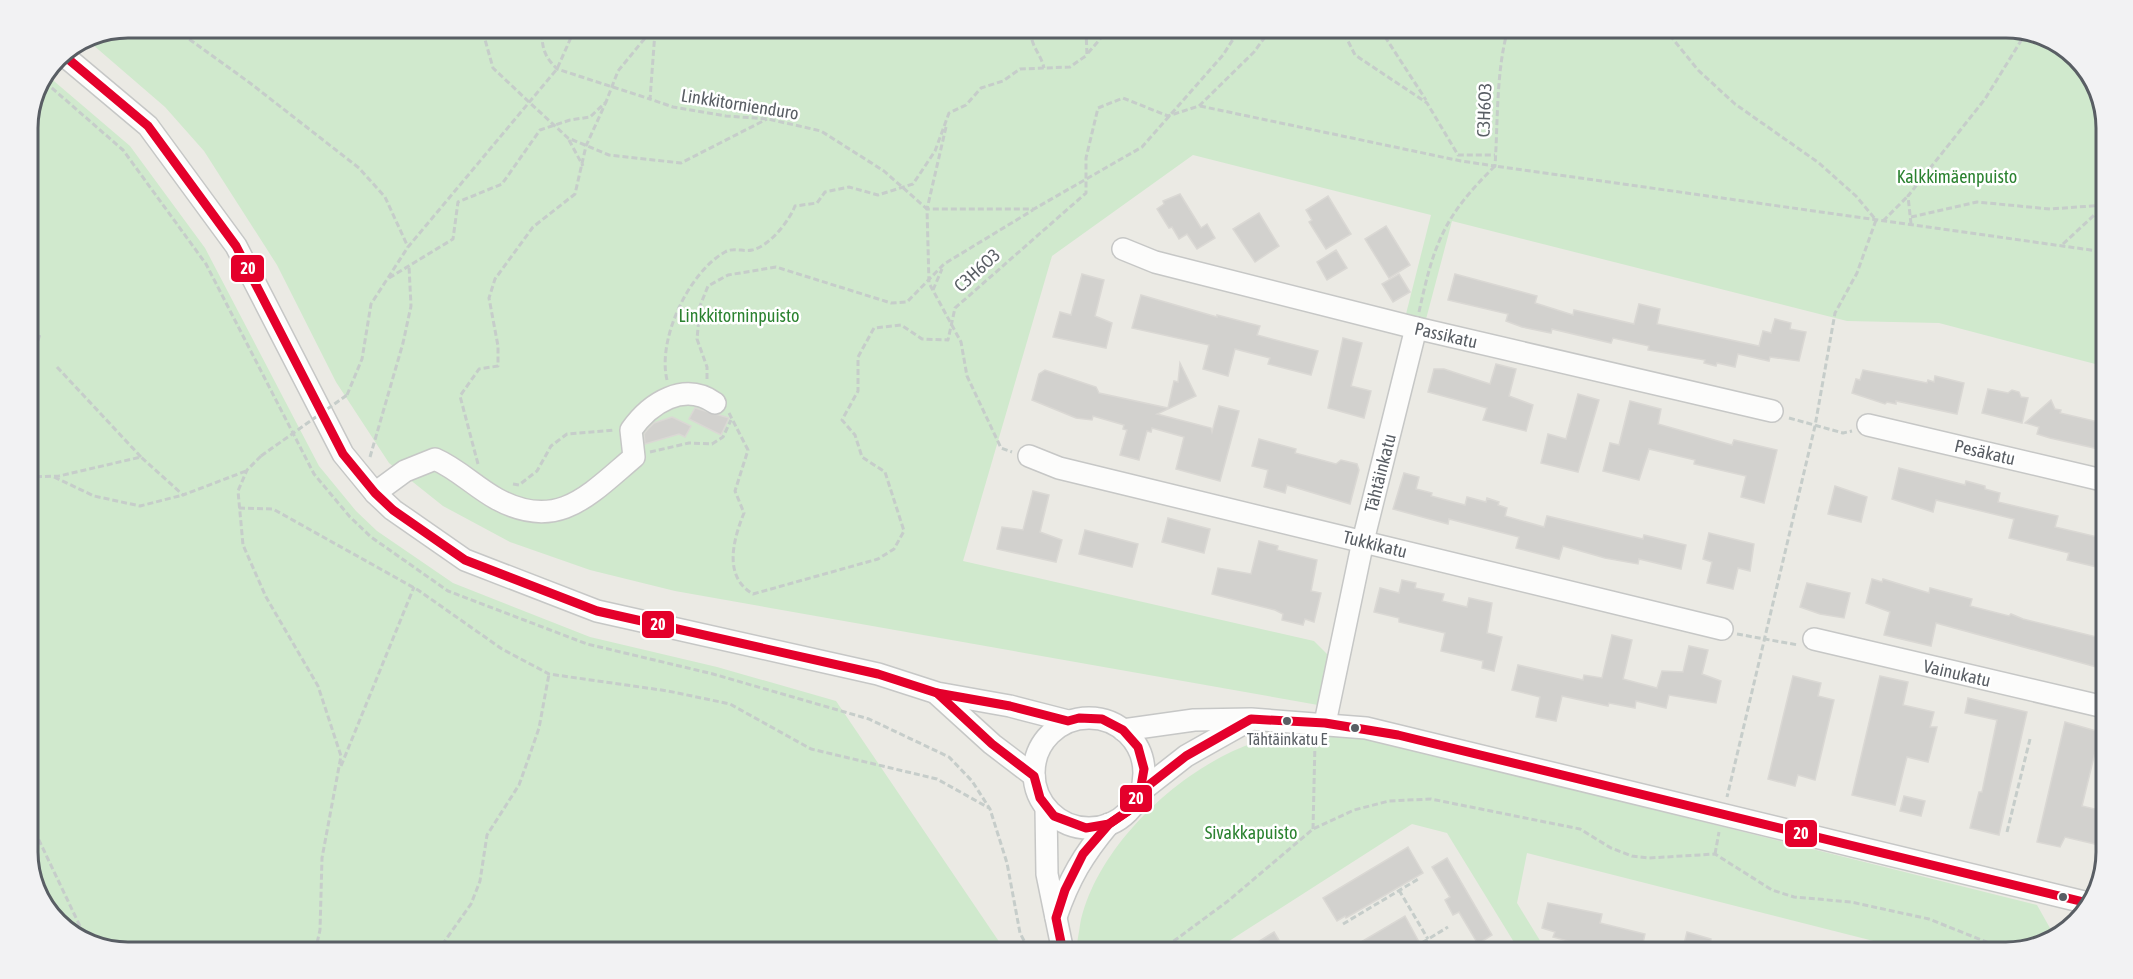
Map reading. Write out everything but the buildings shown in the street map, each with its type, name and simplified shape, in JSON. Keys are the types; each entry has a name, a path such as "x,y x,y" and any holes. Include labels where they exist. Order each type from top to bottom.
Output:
{"street":[{"path":"69,60 148,126 229,236 343,454 369,486 393,510 465,561 597,611 878,674 937,693 1010,706 1068,721 1102,719 1123,730 1138,747 1144,769 1140,792"},
{"name":"Passikatu","path":"1124,249 1155,262 1416,328 1772,411"},
{"name":"Tähtäinkatu","path":"1320,723 1416,328"},
{"path":"369,486 435,459 453,467 496,499 522,510 544,514 585,499 633,448 631,430 644,412 671,396 716,404"},
{"name":"Pesäkatu","path":"1868,425 2095,478"},
{"name":"Tukkikatu","path":"1029,456 1059,468 1722,629"},
{"name":"Vainukatu","path":"1814,639 2096,705"},
{"path":"937,693 1034,776"},
{"path":"1056,918 1065,890 1083,854 1109,824 1128,811 1140,792 1186,756 1251,719"},
{"path":"1123,730 1194,720 1251,719 1320,723 1398,735 1722,816 2080,901"},
{"path":"1068,721 1058,727 1042,743 1034,765 1035,788 1046,808 1064,822 1086,828 1109,824"},
{"path":"1046,808 1047,874 1061,942"}],"path":[{"path":"186,37 250,83 359,168 385,197 408,247"},
{"path":"482,37 493,68 529,102 568,138 609,155 681,163 768,119"},
{"path":"542,37 546,59 557,69"},
{"path":"317,942 320,930 322,858 341,756 318,686 266,597 243,544 238,491 247,471 261,456 347,395 362,359 371,304 408,247 557,69 571,37"},
{"path":"479,473 460,396 478,369 498,366 498,346 489,298 495,279 533,227 575,194 586,146 618,71 646,37"},
{"path":"650,99 655,37"},
{"path":"1030,37 1030,41 1040,54 1044,68"},
{"path":"1086,37 1087,54"},
{"path":"671,396 664,367 668,334 694,280 716,258 728,250 753,250 773,240 781,225 790,219 795,206 817,203 825,192 849,187 878,195 913,183 935,151 949,113 966,105 981,88 1003,81 1020,69 1070,67 1087,54 1102,37"},
{"path":"508,484 519,485 537,471 551,446 567,434 613,430 633,448 658,448 689,443 712,444 723,437 732,419 716,404 697,339 700,306 708,286 728,275 776,267 891,303 907,302 929,283 944,264 1142,147 1223,55 1235,37"},
{"path":"1168,116 1199,106 1254,52 1265,37"},
{"name":"C3H6O3","path":"1346,37 1355,55 1427,103 1458,155 1495,156 1499,58 1506,37"},
{"path":"1385,37 1427,103"},
{"path":"1671,37 1698,70 1735,105 1819,163 1856,196 1876,220"},
{"path":"1883,221 1908,195 1985,99 2023,39"},
{"name":"Linkkitornienduro","path":"557,69 673,107 726,117 768,119 821,131 884,171 927,209"},
{"path":"49,85 123,150 206,264 314,474 350,517 371,537 448,591 586,645 714,674 869,719 949,756 972,781 990,809 1008,863 1020,933 1025,942"},
{"name":"C3H6O3","path":"716,404 748,450 735,491 744,513 736,531 733,573 742,588 753,594 878,559 894,549 904,531 885,472 862,457 855,435 842,420 858,391 858,357 874,328 901,325 922,339 948,340 954,308 1086,193 1086,158 1098,108 1123,98 1168,116"},
{"path":"388,279 453,239 459,202 502,184 540,130 570,120 590,117 606,102"},
{"path":"1199,106 1461,161 2095,251"},
{"path":"949,113 927,209 929,283 961,342 967,376 1001,448 1029,456"},
{"path":"568,138 583,166"},
{"path":"1458,155 1461,161"},
{"path":"1416,328 1437,243 1468,192 1495,166 1495,156"},
{"path":"1908,195 1911,224"},
{"path":"1911,217 1977,202 2017,204 2050,209 2095,206"},
{"path":"927,209 1034,209"},
{"path":"2062,245 2095,214"},
{"path":"1715,854 1722,816 1815,426 1835,313 1857,273 1876,220"},
{"path":"933,291 944,264"},
{"path":"369,486 411,306 409,266"},
{"path":"38,340 40,334"},
{"path":"57,367 141,457 183,495"},
{"path":"1772,411 1844,433 1868,425"},
{"path":"38,477 54,477 141,457"},
{"path":"54,477 94,496 140,506 183,495 247,471"},
{"path":"239,508 273,509 414,587 455,613 502,649 549,674 668,691 730,704 812,749 938,779 990,809"},
{"path":"338,774 414,587"},
{"path":"1722,629 1742,636 1796,646 1814,639"},
{"path":"444,942 471,904 480,881 487,835 519,785 539,728 549,674"},
{"path":"1313,829 1320,723"},
{"path":"2007,832 2030,739"},
{"path":"1172,942 1227,901 1313,829 1354,810 1389,801 1431,799 1580,829 1611,848 1632,856 1649,858 1715,854 1772,890 1794,897 1851,902 1929,919 1986,942"},
{"path":"38,838 80,927"},
{"path":"1343,924 1420,878"},
{"path":"1399,890 1428,939"},
{"path":"1423,942 1448,927"}],"green space":[{"name":"Linkkitorninpuisto","path":"128,37 2005,37 2023,39 2040,44 2073,68 2086,88 2094,110 2095,364 1939,323 1847,321 1452,221 1425,323 1405,318 1431,215 1193,155 1052,256 963,561 1314,641 1330,657 1318,705 675,591 590,570 510,542 443,506 389,463 336,382 277,265 204,151 165,107 92,44"},
{"path":"52,80 130,146 205,248 319,466 356,511 377,531 453,583 590,637 717,667 836,701 999,942 128,942 93,935 73,923 56,906 47,891 39,869 38,857 38,122 44,93"},
{"name":"Sivakkapuisto","path":"1347,736 1403,747 2037,905 2050,929 2034,937 2005,942 1878,942 1527,853 1517,903 1541,942 1514,942 1447,833 1412,824 1228,942 1077,942 1089,896 1103,867 1146,813 1199,770 1228,754 1256,742 1287,738"}],"transit line":[{"name":"20","path":"69,60 148,126 236,246 343,454 375,493 393,510 465,560 597,611 878,674 937,693"},
{"name":"20","path":"937,693 1010,706 1068,721 1079,718 1102,719 1123,730 1138,747 1144,769 1140,792 1128,811 1109,824 1086,828 1054,816 1040,798 1034,776 992,744 937,693"},
{"name":"20","path":"1061,942 1056,918 1065,890 1083,854 1109,824 1128,811 1140,792 1186,756 1251,719 1325,723 1398,735 2080,901"}],"place":[{"name":"Tähtäinkatu E","path":"1287,721"}],"park label":[{"name":"Kalkkimäenpuisto","path":"1957,176"}]}
